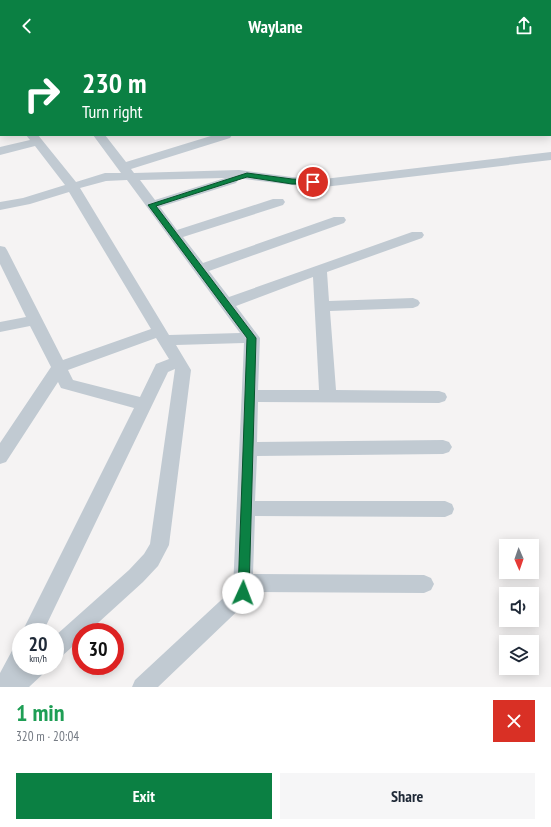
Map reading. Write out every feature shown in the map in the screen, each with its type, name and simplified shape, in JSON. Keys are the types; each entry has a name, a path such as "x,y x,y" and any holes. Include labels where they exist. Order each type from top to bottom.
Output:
{"street":[{"path":"100,136 252,338 243,593 143,687"},
{"path":"0,206 25,201 105,177 127,172 223,136"},
{"path":"0,150 35,138 73,187 183,370 159,545 151,560 136,576 64,641"},
{"path":"127,172 239,174 292,181 324,182 551,156"},
{"path":"152,205 247,175"},
{"path":"174,235 278,202"},
{"path":"200,269 339,220"},
{"path":"226,304 417,235"},
{"path":"2,257 67,384 144,404"},
{"path":"320,269 328,396"},
{"path":"322,306 413,303"},
{"path":"0,327 35,320"},
{"path":"0,457 59,367 162,336 252,338"},
{"path":"36,623 162,368 178,362"},
{"path":"250,396 439,397"},
{"path":"248,449 443,447"},
{"path":"246,508 445,509"},
{"path":"243,583 424,584"},
{"path":"4,687 12,671"},
{"path":"13,687 26,675"}],"route":[{"path":"243,593 252,338 152,205 247,175 292,181 313,182"}]}
